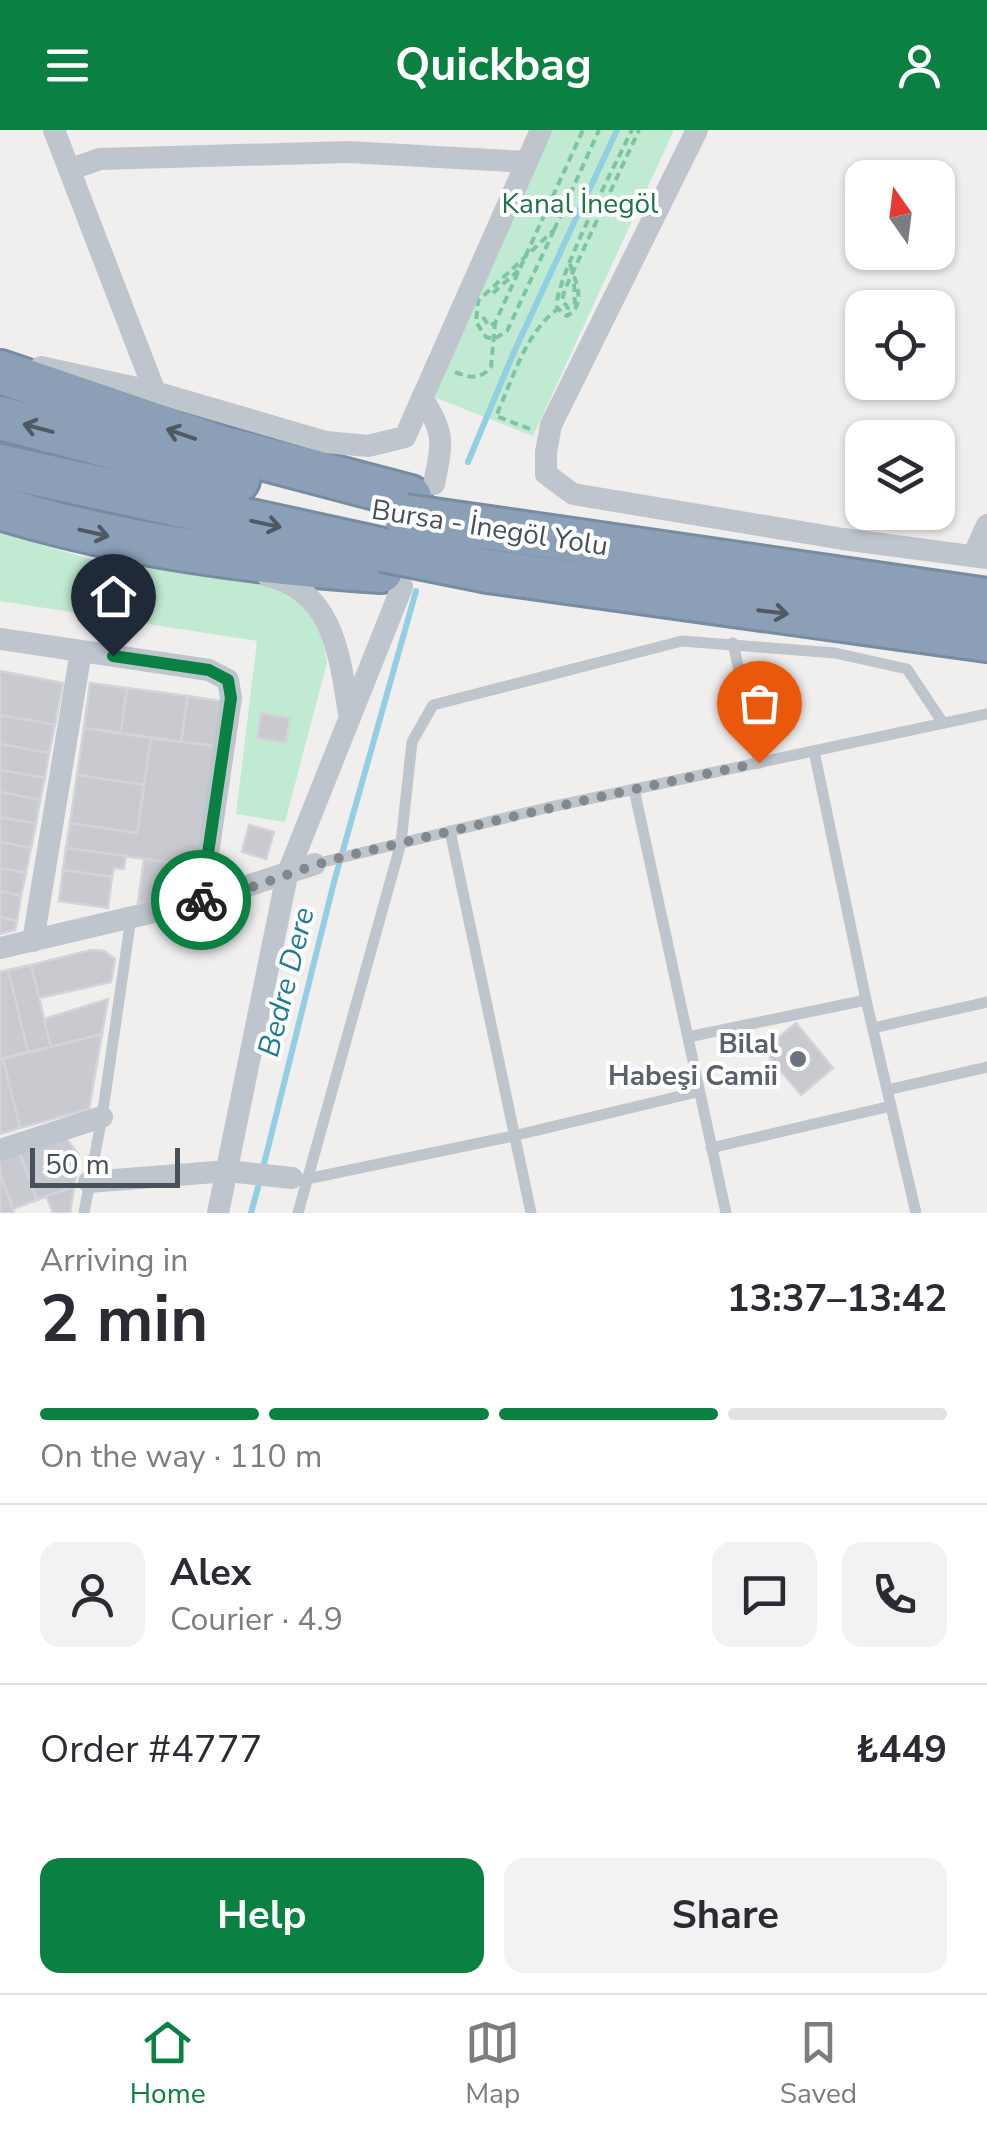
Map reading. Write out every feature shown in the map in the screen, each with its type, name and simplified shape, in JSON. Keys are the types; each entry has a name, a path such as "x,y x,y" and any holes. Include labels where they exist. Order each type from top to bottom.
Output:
{"highway":[{"path":"0,372 220,447 403,534"},
{"name":"Bursa - İnegöl Yolu","path":"0,418 250,483 403,534 486,579 676,599 987,640"},
{"name":"Bursa - İnegöl Yolu","path":"0,466 403,534 497,520 788,571 987,600"},
{"path":"0,508 149,544 316,567 403,534"}],"street":[{"path":"54,130 155,392"},
{"path":"0,358 155,392 326,442 368,446 405,437 541,130"},
{"path":"696,130 551,426 546,474 573,494 980,557 987,525"},
{"path":"71,169 100,158 349,141 526,162"},
{"path":"218,1213 235,1172 286,875 350,718 403,534 443,440 436,418 422,398"},
{"path":"788,571 818,534"},
{"path":"860,540 897,587"},
{"path":"149,544 174,555 286,580 299,589 320,610 334,635 350,718"},
{"path":"0,639 209,670 228,680 231,698 201,901"},
{"path":"33,941 81,651"},
{"path":"0,948 201,901 315,864"},
{"path":"0,1150 102,1117"},
{"path":"89,1182 235,1172 300,1180"}],"lane":[{"path":"298,1213 300,1180 400,843 412,742 432,705 682,641 835,653 907,668 942,723"},
{"path":"732,643 759,763"},
{"path":"315,864 634,789 987,714"},
{"path":"814,751 872,1028 916,1213"},
{"path":"634,789 726,1213"},
{"path":"450,831 532,1213"},
{"path":"84,1213 131,918"},
{"path":"688,1037 866,1000"},
{"path":"872,1028 987,1002"},
{"path":"887,1090 987,1067"},
{"path":"300,1180 513,1136 697,1092"},
{"path":"711,1148 891,1106"}],"path":[{"path":"437,364 467,378 480,377 494,361 495,323 583,130"},
{"path":"554,230 478,301 476,322 486,337 507,332 554,230 599,130"},
{"path":"570,264 579,301 577,309 567,316 557,308 556,297 570,264 635,130"},
{"path":"564,305 565,288 635,130"},
{"path":"495,323 489,326 484,320 484,302 520,269"},
{"path":"548,437 496,416 545,317 564,305 572,308 575,303 573,272"}],"green space":[{"name":"Kanal İnegöl","path":"553,130 674,130 533,436 431,396"},
{"path":"0,533 97,561 281,587 298,602 318,629 327,663 285,822 236,814 257,641 0,601"}],"building":[{"path":"0,671 63,683 55,725 0,715"},
{"path":"90,683 127,688 121,733 84,728"},
{"path":"127,688 188,696 181,742 121,733"},
{"path":"188,696 220,701 214,746 181,742"},
{"path":"261,713 290,718 286,743 257,738"},
{"path":"0,715 55,725 49,753 0,744"},
{"path":"84,728 151,738 144,785 77,775"},
{"path":"151,738 214,746 196,866 66,848 70,823 137,833"},
{"path":"0,744 49,753 45,778 0,770"},
{"path":"0,770 45,778 40,800 0,792"},
{"path":"77,775 144,785 137,833 70,823"},
{"path":"0,792 40,800 36,824 0,817"},
{"path":"0,817 36,824 31,848 0,842"},
{"path":"249,825 274,832 266,859 242,852"},
{"path":"0,842 31,848 26,873 0,868"},
{"path":"66,848 126,856 124,869 114,868 112,877 63,870"},
{"path":"144,859 196,866 188,892 163,901 138,903"},
{"path":"0,868 26,873 21,896 0,891"},
{"path":"63,870 112,877 108,908 59,901"},
{"path":"0,891 21,896 17,921 0,917"},
{"path":"0,917 17,921 15,930 0,934"},
{"path":"91,950 104,951 115,959 111,982 39,998 31,965"},
{"path":"31,965 51,1047 28,1052 8,970"},
{"path":"8,970 28,1052 0,1059 0,972"},
{"path":"108,999 102,1034 51,1047 44,1019"},
{"name":"Bilal Habeşi Camii","path":"796,1023 833,1068 801,1095 763,1050"},
{"path":"102,1034 89,1109 20,1128 3,1059"},
{"path":"0,1059 20,1128 0,1134"},
{"path":"65,1137 79,1155 74,1187 37,1200 19,1152"},
{"path":"19,1152 37,1200 13,1209 0,1173 0,1158"},
{"path":"0,1173 13,1209 14,1213 0,1213"},
{"path":"74,1187 70,1213 53,1213 46,1196"}],"waterway":[{"name":"Bedre Dere","path":"468,462 514,352 617,130"},
{"name":"Bedre Dere","path":"263,1168 334,882 416,591"},
{"name":"Bedre Dere","path":"251,1213 260,1180"}],"way so far":[{"path":"201,900 315,864 400,843 759,763"}],"place":[{"name":"Bilal Habeşi Camii","path":"798,1059"}],"route":[{"path":"113,656 209,670 228,680 231,698 201,900"}]}
